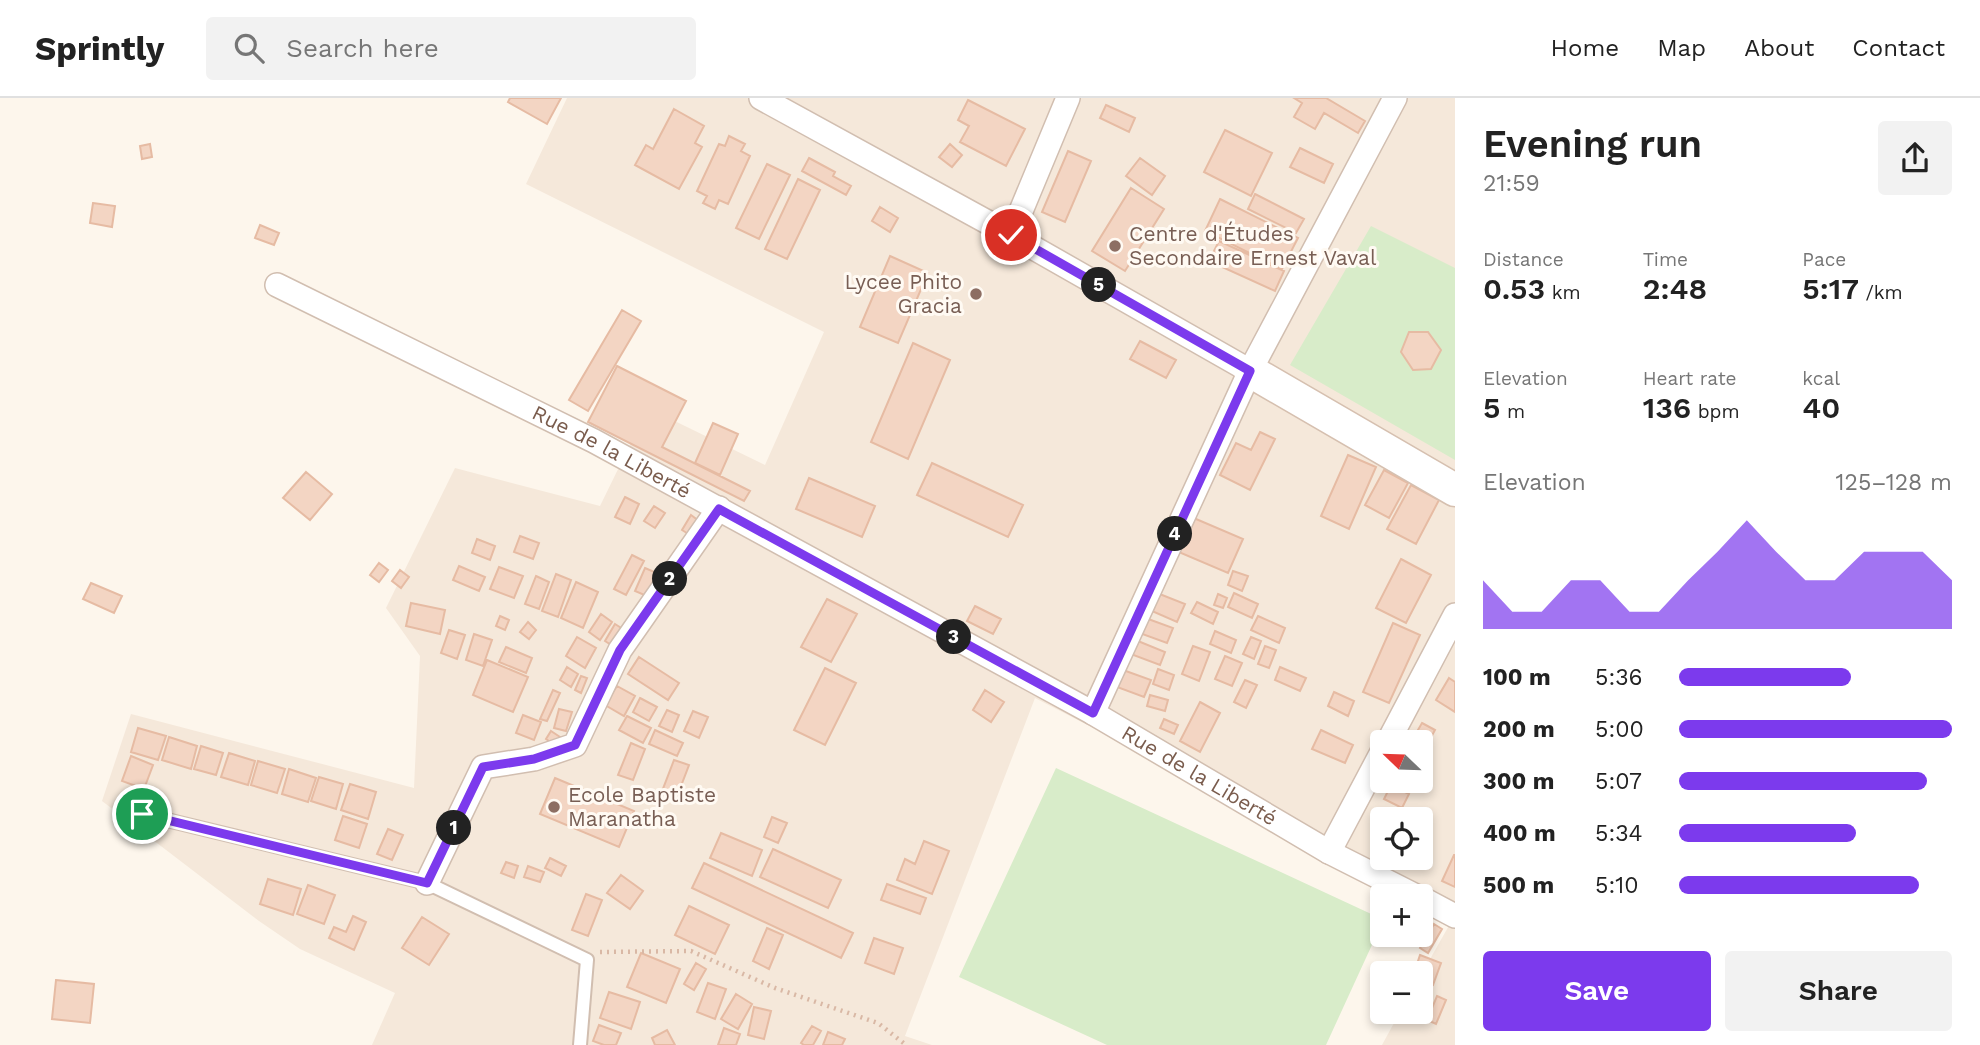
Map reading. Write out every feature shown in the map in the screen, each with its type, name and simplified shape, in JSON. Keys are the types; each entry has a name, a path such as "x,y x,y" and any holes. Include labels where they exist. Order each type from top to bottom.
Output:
{"street":[{"path":"761,98 1011,235 1455,490"},
{"path":"1011,235 1068,98"},
{"path":"1093,713 1250,371 1395,98"},
{"name":"Rue de la Liberté","path":"277,285 594,441 1093,713 1329,852 1392,884"},
{"path":"427,883 483,767 534,759 575,745 620,650 719,509"},
{"path":"1394,730 1455,615"},
{"path":"1329,852 1370,775"},
{"path":"1433,904 1455,916"}],"lane":[{"path":"142,814 427,883 587,960 580,1045"}],"path":[{"path":"571,953 691,951 775,988 878,1023 906,1045"}],"shaded area":[{"path":"567,98 1455,98 1455,914 1433,903 1433,884 1397,884 1035,698 905,1036 932,1045 372,1045 395,993 300,949 259,921 102,801 131,714 414,788 420,656 386,608 455,468 600,506 648,408 765,465 824,332 526,184"},
{"path":"1451,922 1455,924 1455,1045 1382,1045 1393,1024 1433,1024 1433,961 1429,961"}],"green space":[{"path":"1371,226 1455,268 1455,460 1290,365"},
{"path":"1056,768 1370,913 1371,947 1326,1045 1107,1045 959,977"}],"building":[{"path":"510,98 561,98 547,124 508,102"},
{"path":"1294,98 1326,98 1365,121 1358,133 1324,113 1315,129 1294,117 1302,103"},
{"path":"968,100 1025,129 1006,166 960,142 969,126 958,120"},
{"path":"1106,105 1135,118 1129,132 1100,118"},
{"path":"674,109 704,126 695,143 702,147 679,189 635,165 646,145 653,149"},
{"path":"1225,130 1272,153 1251,196 1204,172"},
{"path":"729,136 745,144 741,151 750,156 728,204 719,200 715,209 703,203 707,196 697,191 719,144 725,146"},
{"path":"150,144 152,157 142,159 140,146"},
{"path":"950,144 962,155 952,167 939,157"},
{"path":"1300,148 1333,164 1324,183 1290,167"},
{"path":"1068,151 1091,161 1065,222 1042,212"},
{"path":"809,158 835,172 833,176 851,186 846,195 802,171"},
{"path":"1140,158 1165,176 1152,195 1126,176"},
{"path":"767,164 790,175 759,239 736,228"},
{"path":"798,179 820,190 787,259 765,249"},
{"path":"1131,188 1164,209 1125,271 1092,251"},
{"path":"1255,194 1304,219 1296,233 1248,209"},
{"path":"1220,199 1298,238 1282,269 1205,231"},
{"path":"93,203 115,206 112,227 90,223"},
{"path":"880,207 898,218 890,232 872,221"},
{"path":"260,225 279,233 274,245 255,238"},
{"path":"1219,241 1284,271 1275,291 1209,261"},
{"path":"890,256 928,273 898,343 860,327"},
{"path":"622,310 641,321 588,411 569,400"},
{"path":"1409,332 1428,332 1441,350 1431,369 1413,370 1401,352"},
{"path":"1140,341 1176,360 1166,378 1130,359"},
{"path":"913,343 950,360 908,459 871,442"},
{"path":"617,366 686,401 662,447 750,491 744,501 588,422"},
{"path":"713,423 738,434 720,475 695,463"},
{"path":"1260,432 1275,439 1250,490 1220,475 1236,443 1251,450"},
{"path":"1348,455 1376,467 1349,529 1321,516"},
{"path":"932,463 1023,505 1008,537 917,495"},
{"path":"1384,470 1408,483 1389,518 1365,505"},
{"path":"306,472 332,494 310,520 283,498"},
{"path":"809,478 875,506 862,537 796,509"},
{"path":"1411,485 1439,500 1416,544 1387,529"},
{"path":"625,497 639,504 630,524 615,517"},
{"path":"654,506 665,513 655,528 644,521"},
{"path":"691,515 699,521 690,535 682,530"},
{"path":"1189,516 1243,539 1228,573 1174,550"},
{"path":"520,536 539,543 533,559 514,552"},
{"path":"477,539 495,546 490,560 472,553"},
{"path":"632,555 644,561 626,595 614,589"},
{"path":"1401,559 1431,575 1406,623 1376,608"},
{"path":"379,563 388,570 379,582 370,575"},
{"path":"459,566 485,577 479,591 453,580"},
{"path":"499,567 523,576 514,598 490,589"},
{"path":"645,568 659,574 649,597 635,591"},
{"path":"400,570 409,577 401,588 392,581"},
{"path":"1233,571 1248,576 1242,591 1228,585"},
{"path":"556,574 571,580 558,617 542,611"},
{"path":"536,576 549,582 539,609 525,604"},
{"path":"576,582 598,592 583,628 561,618"},
{"path":"91,583 122,596 114,613 83,599"},
{"path":"1152,591 1185,604 1177,622 1145,608"},
{"path":"1234,593 1258,604 1252,618 1228,607"},
{"path":"1218,594 1227,598 1223,608 1214,605"},
{"path":"827,599 857,614 831,662 801,647"},
{"path":"1197,602 1218,612 1213,624 1191,613"},
{"path":"411,603 445,610 440,634 406,626"},
{"path":"975,606 1001,619 993,634 967,621"},
{"path":"601,614 612,622 600,640 589,632"},
{"path":"500,616 509,620 505,630 496,626"},
{"path":"1140,616 1173,628 1167,643 1134,631"},
{"path":"1258,616 1285,628 1279,643 1251,630"},
{"path":"528,622 536,630 529,639 520,632"},
{"path":"1393,623 1420,635 1389,703 1363,692"},
{"path":"615,624 626,631 616,648 605,641"},
{"path":"449,630 465,635 457,659 441,653"},
{"path":"1215,631 1236,640 1231,653 1210,644"},
{"path":"474,634 492,640 483,666 466,660"},
{"path":"577,637 596,648 585,668 566,656"},
{"path":"1251,637 1261,641 1254,659 1243,654"},
{"path":"1133,639 1165,652 1160,665 1128,653"},
{"path":"1193,646 1210,652 1199,681 1182,674"},
{"path":"1265,646 1276,650 1269,668 1258,664"},
{"path":"506,647 532,658 526,673 499,662"},
{"path":"1225,656 1242,663 1232,686 1215,679"},
{"path":"639,657 679,683 668,700 628,674"},
{"path":"487,660 528,677 513,712 473,695"},
{"path":"567,667 578,674 571,687 560,680"},
{"path":"1280,667 1306,678 1300,691 1275,680"},
{"path":"825,668 856,683 825,745 794,730"},
{"path":"1158,669 1174,675 1169,690 1153,684"},
{"path":"1123,670 1151,680 1144,697 1117,687"},
{"path":"581,676 587,678 581,693 575,690"},
{"path":"1449,678 1455,682 1455,712 1436,700"},
{"path":"1245,680 1257,685 1246,708 1234,702"},
{"path":"617,686 635,696 624,716 605,705"},
{"path":"553,690 560,693 547,721 540,719"},
{"path":"985,690 1004,702 991,722 973,710"},
{"path":"1334,692 1354,701 1348,716 1328,706"},
{"path":"1150,695 1168,700 1165,711 1147,706"},
{"path":"640,698 657,707 649,721 633,712"},
{"path":"1200,702 1220,713 1200,752 1180,741"},
{"path":"559,709 572,712 566,731 554,728"},
{"path":"667,710 679,715 672,732 659,726"},
{"path":"693,711 708,717 699,738 684,731"},
{"path":"523,715 541,722 534,740 516,733"},
{"path":"627,716 651,728 643,743 619,730"},
{"path":"1164,719 1178,725 1174,734 1160,728"},
{"path":"1422,723 1435,730 1433,734 1433,730 1418,730"},
{"path":"138,728 166,736 158,760 131,752"},
{"path":"655,730 683,743 677,756 649,744"},
{"path":"1321,730 1353,745 1345,763 1312,749"},
{"path":"551,731 563,739 558,747 546,739"},
{"path":"169,737 197,746 191,769 162,760"},
{"path":"631,743 645,749 633,780 618,775"},
{"path":"201,746 223,753 216,775 194,769"},
{"path":"229,753 255,761 248,785 221,777"},
{"path":"131,756 153,765 144,789 122,781"},
{"path":"674,760 689,765 676,799 661,794"},
{"path":"258,761 285,769 277,793 251,785"},
{"path":"289,769 316,778 308,802 282,794"},
{"path":"319,777 343,784 336,809 311,801"},
{"path":"555,778 634,811 619,847 540,814"},
{"path":"350,784 376,792 368,819 341,810"},
{"path":"1387,793 1409,794 1402,807 1384,799"},
{"path":"343,816 367,824 359,848 335,840"},
{"path":"772,817 787,823 778,843 764,837"},
{"path":"388,829 403,835 392,860 377,854"},
{"path":"721,833 762,850 752,876 710,858"},
{"path":"924,841 949,851 932,894 897,880 905,859 915,864"},
{"path":"773,849 841,880 828,908 760,877"},
{"path":"1455,855 1455,887 1442,881"},
{"path":"550,858 566,866 561,876 545,868"},
{"path":"506,862 518,866 514,878 501,873"},
{"path":"704,863 853,933 841,958 692,888"},
{"path":"528,866 544,872 540,882 524,877"},
{"path":"621,875 643,891 630,909 607,893"},
{"path":"268,879 301,889 293,915 260,904"},
{"path":"887,884 926,898 920,914 881,900"},
{"path":"308,885 335,895 324,924 297,914"},
{"path":"586,894 602,900 588,936 572,930"},
{"path":"689,906 729,925 715,954 675,935"},
{"path":"353,916 366,922 354,950 329,938 334,927 346,932"},
{"path":"422,917 449,934 429,965 402,948"},
{"path":"1433,926 1442,929 1433,944"},
{"path":"767,928 783,935 769,969 753,961"},
{"path":"874,938 903,948 894,974 865,963"},
{"path":"1421,947 1432,947 1428,953"},
{"path":"641,953 680,969 666,1003 627,987"},
{"path":"1420,955 1441,963 1433,985 1433,961 1418,961"},
{"path":"696,963 706,969 694,990 684,984"},
{"path":"56,980 94,984 90,1023 52,1019"},
{"path":"708,983 726,989 715,1019 697,1012"},
{"path":"609,992 640,1002 631,1029 600,1018"},
{"path":"736,994 752,1004 738,1029 721,1019"},
{"path":"1437,996 1446,1000 1436,1024 1433,1023 1433,1006"},
{"path":"754,1007 771,1011 764,1039 748,1035"},
{"path":"599,1025 621,1033 616,1045 593,1041"},
{"path":"812,1026 821,1031 813,1045 804,1045 801,1043"},
{"path":"724,1028 740,1034 736,1045 718,1045"},
{"path":"667,1030 675,1045 655,1045 652,1038"},
{"path":"828,1032 845,1039 842,1045 823,1045"}],"place":[{"name":"Centre d'Études Secondaire Ernest Vaval","path":"1115,246"},
{"name":"Lycee Phito Gracia","path":"976,294"},
{"name":"Ecole Baptiste Maranatha","path":"554,807"}],"route":[{"path":"142,814 427,883 483,767 534,759 575,745 620,650 719,509 1093,713 1250,371 1011,235"}]}
